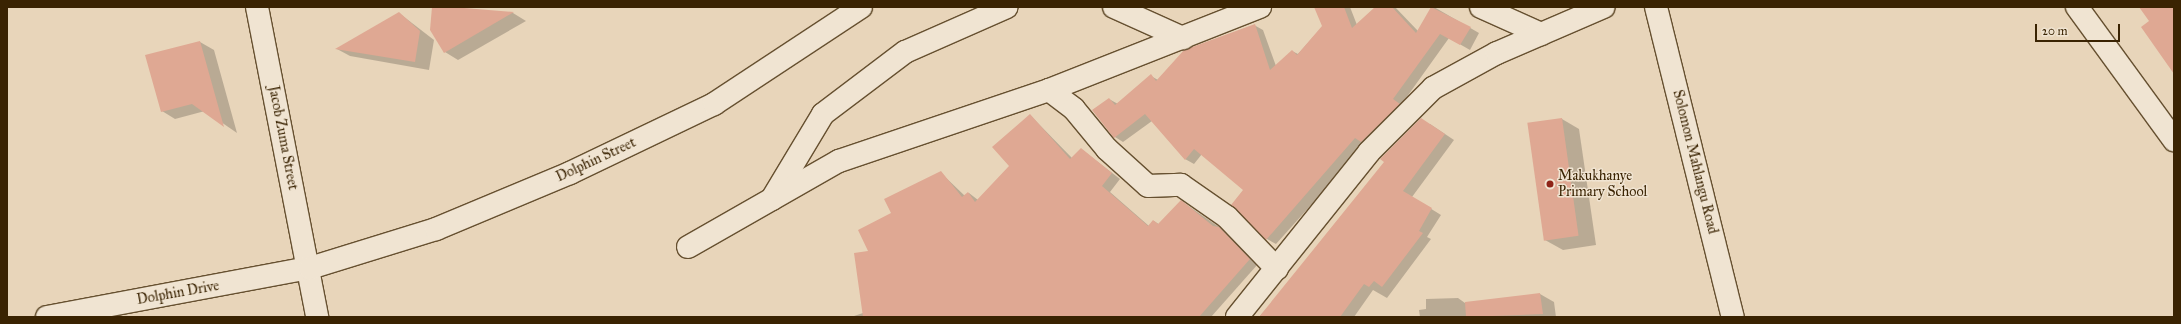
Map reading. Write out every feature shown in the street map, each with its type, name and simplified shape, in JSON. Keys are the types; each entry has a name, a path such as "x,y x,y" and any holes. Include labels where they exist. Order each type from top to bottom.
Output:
{"street":[{"name":"Jacob Zuma Street","path":"257,7 310,268 317,317"},
{"name":"Dolphin Street","path":"310,268 436,230 578,169 714,104 861,7"},
{"path":"772,200 823,114 905,52 1007,7"},
{"path":"1114,7 1183,38"},
{"path":"688,247 839,161 1049,90 1260,7"},
{"path":"1481,7 1541,34"},
{"path":"1237,317 1277,269 1369,152 1433,88 1541,34 1604,7"},
{"name":"Solomon Mahlangu Road","path":"1656,7 1733,317"},
{"path":"2077,7 2174,140"},
{"path":"1049,90 1074,109 1107,149 1148,186 1181,185 1227,217 1277,269"},
{"name":"Dolphin Drive","path":"47,317 310,268"}],"building":[{"path":"432,7 452,7 514,12 444,53 430,30"},
{"path":"1314,7 1344,7 1352,28 1375,7 1392,7 1416,33 1431,7 1471,27 1460,45 1440,34 1393,99 1400,104 1361,142 1355,138 1266,240 1231,205 1243,190 1194,149 1185,160 1145,114 1114,138 1092,110 1109,98 1115,105 1151,74 1156,81 1184,50 1255,24 1270,70 1292,50 1297,55 1322,26"},
{"path":"2139,7 2174,7 2174,74 2141,27 2149,21"},
{"path":"399,12 420,31 415,62 335,49"},
{"path":"200,41 224,127 192,104 161,112 145,55"},
{"path":"1030,114 1070,159 1081,148 1112,173 1102,186 1148,226 1153,220 1158,224 1181,200 1213,226 1219,227 1250,259 1199,317 863,317 854,253 868,251 858,230 891,213 884,199 941,171 962,197 968,192 975,202 1009,166 992,147"},
{"path":"1421,118 1445,134 1403,191 1432,208 1419,231 1423,233 1382,287 1374,281 1369,287 1364,284 1340,317 1259,317 1384,162 1380,159"},
{"path":"1562,118 1579,236 1544,241 1527,123"},
{"path":"1540,293 1543,314 1466,317 1465,302"}],"place":[{"name":"Makukhanye Primary School","path":"1550,184"}]}
